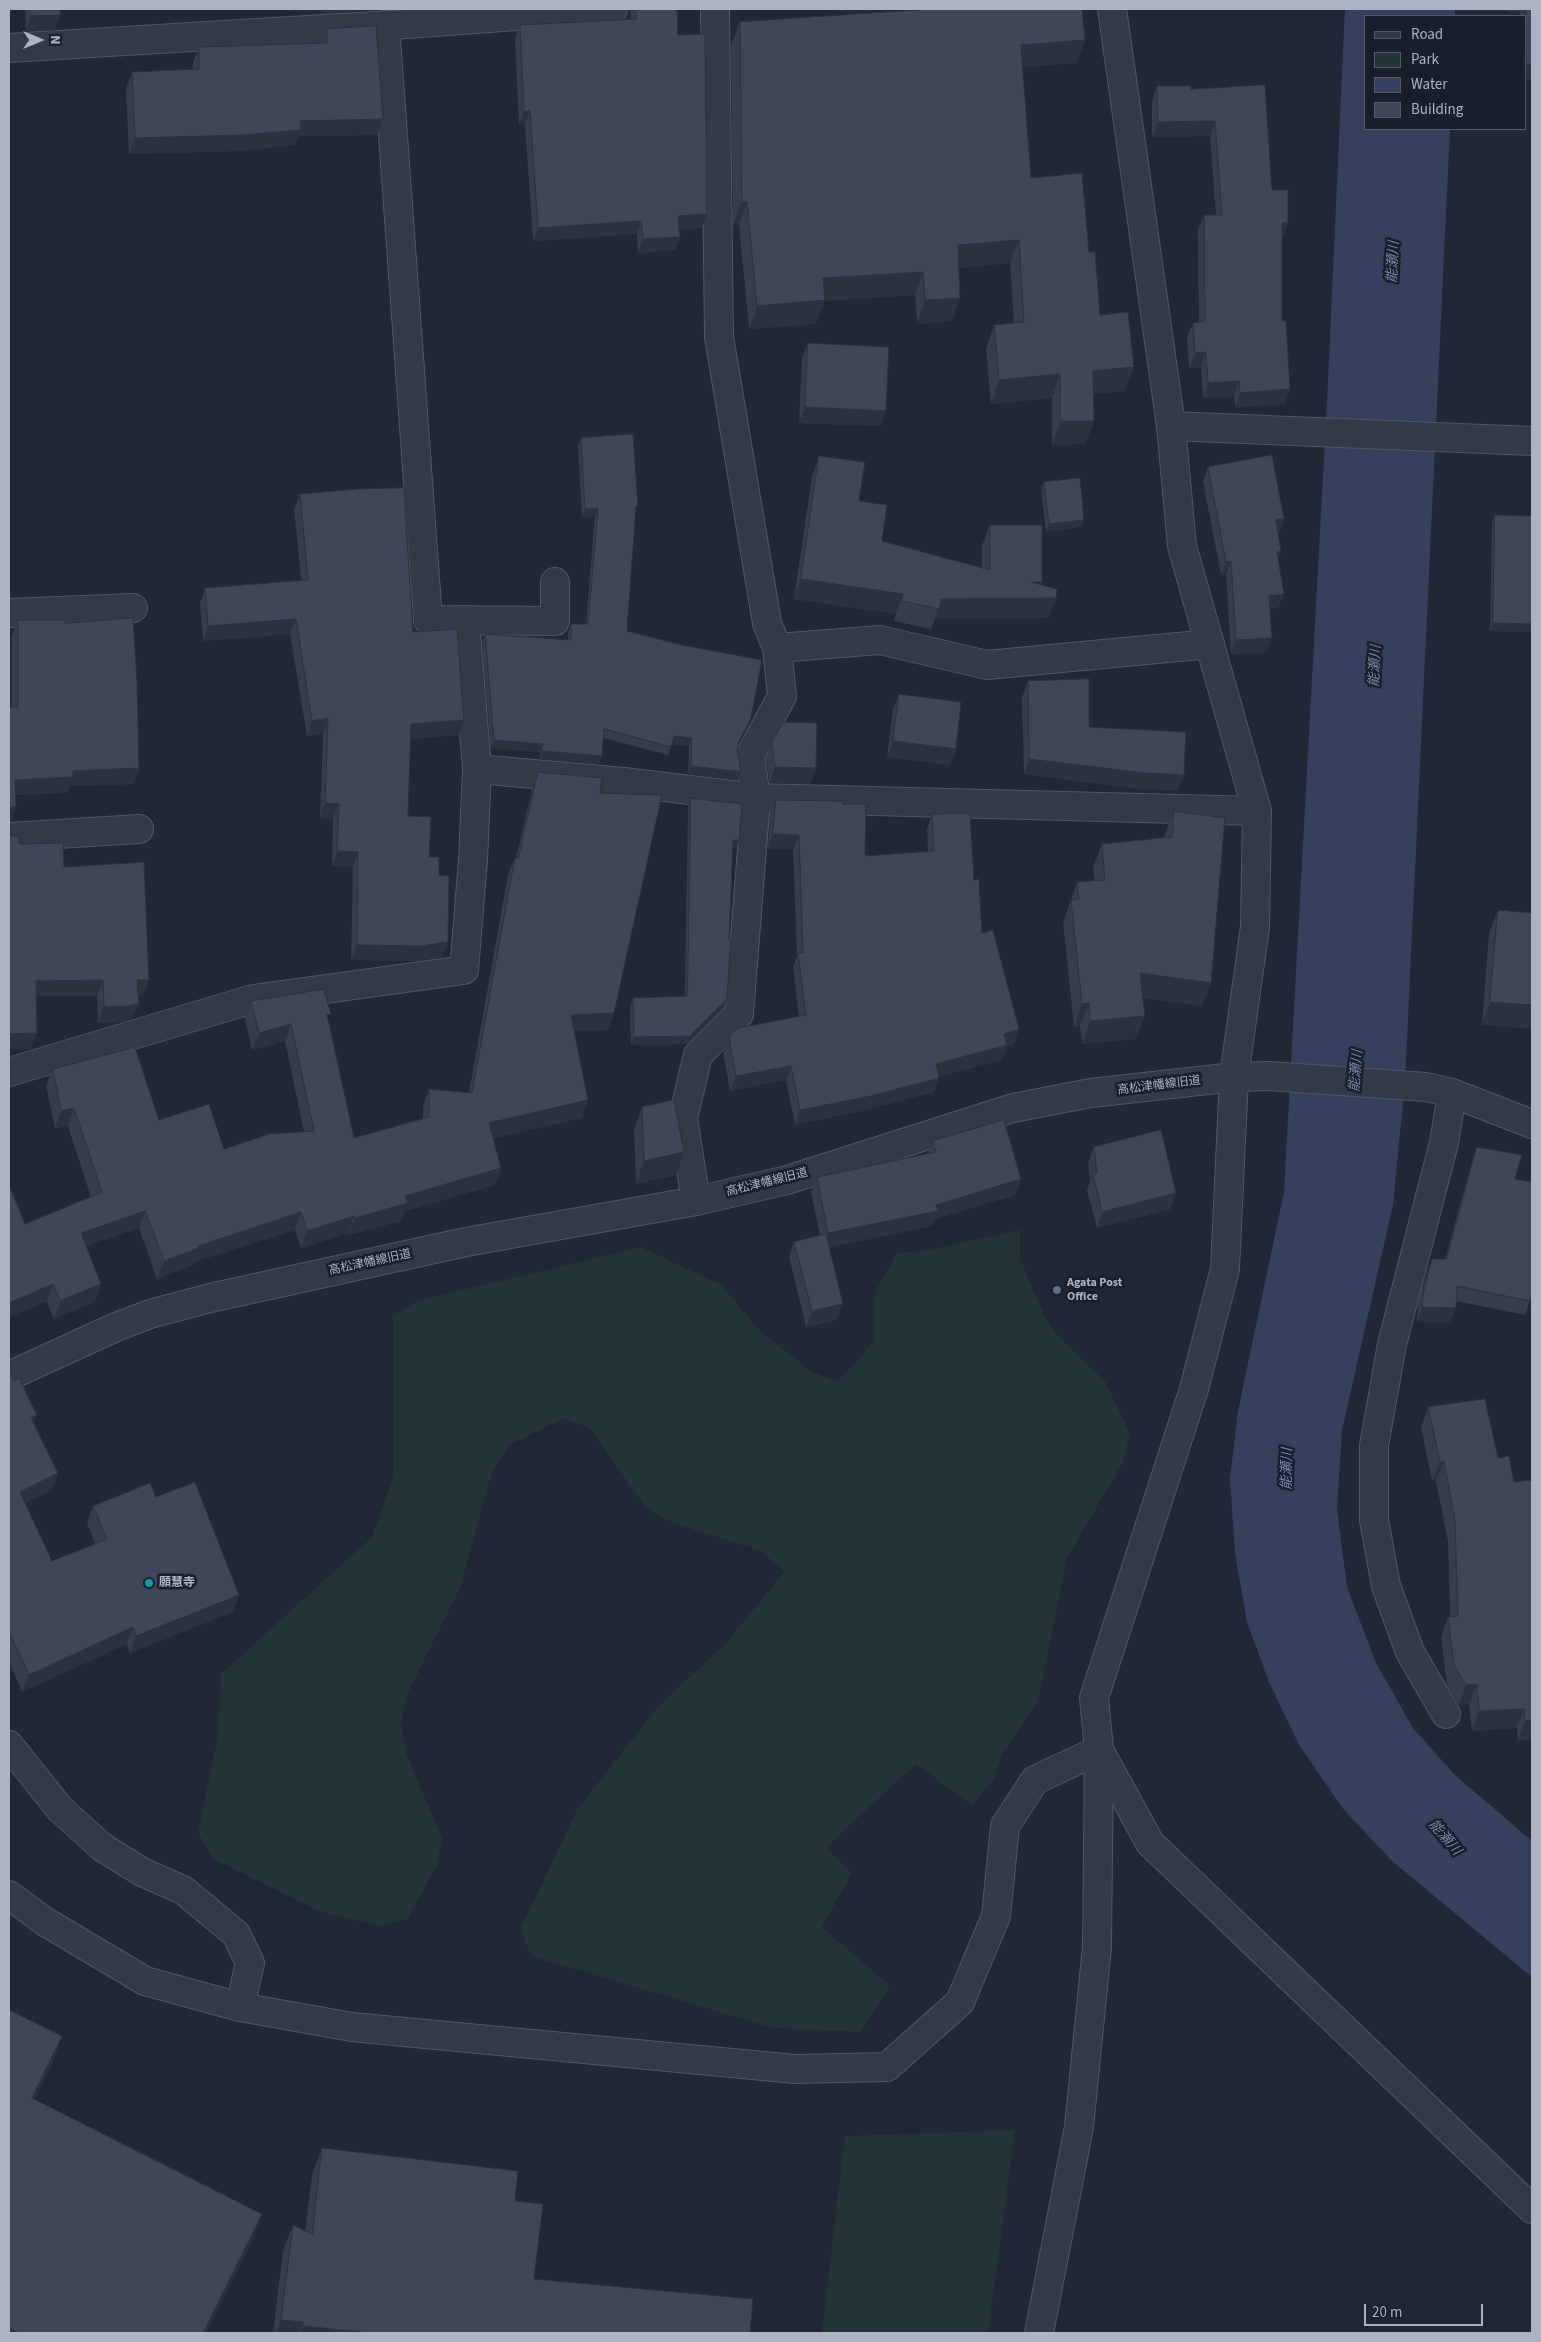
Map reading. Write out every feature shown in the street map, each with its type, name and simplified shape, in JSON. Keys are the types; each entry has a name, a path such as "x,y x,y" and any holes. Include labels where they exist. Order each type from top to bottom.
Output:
{"street":[{"path":"9,48 399,20 613,9"},
{"path":"696,1201 683,1118 698,1055 739,1014 756,798 750,756 782,696 777,648 767,623 719,337 715,9"},
{"path":"1038,2333 1079,2127 1097,1947 1099,1750 1094,1698 1194,1389 1225,1268 1234,1077 1255,927 1257,811 1182,546 1171,426 1112,9"},
{"path":"399,20 428,620 555,621 555,582"},
{"path":"1171,426 1532,441"},
{"path":"9,613 133,608"},
{"path":"9,1072 253,999 464,970 473,860 477,769 465,620"},
{"path":"777,648 880,640 987,665 1210,644"},
{"path":"477,769 624,782 756,798 1257,811"},
{"path":"9,837 140,829"},
{"name":"高松津幡線旧道","path":"9,1376 116,1326 150,1314 210,1298 466,1242 696,1201 787,1180 1013,1108 1091,1093 1234,1077 1268,1076 1439,1090 1532,1124"},
{"path":"1439,1090 1444,1143 1392,1344 1374,1446 1374,1520 1386,1586 1410,1652 1446,1714"},
{"path":"9,1746 60,1809 102,1847 142,1872 183,1890 236,1934 250,1963 240,2007"},
{"path":"9,1895 44,1921 145,1981 240,2007 352,2027 785,2068 887,2067 960,2002 996,1916 1005,1826 1035,1780 1099,1750"},
{"path":"1099,1750 1150,1843 1532,2209"}],"green space":[{"path":"1020,1230 1020,1259 1044,1315 1060,1339 1105,1381 1130,1434 1122,1464 1067,1558 1038,1701 1003,1752 993,1781 972,1805 916,1764 825,1848 852,1873 822,1927 890,1986 861,2032 774,2028 531,1956 521,1928 578,1808 658,1707 727,1642 785,1571 759,1550 673,1523 646,1508 591,1429 564,1418 510,1445 492,1471 460,1588 406,1697 401,1725 406,1753 442,1838 437,1865 407,1919 379,1926 321,1912 214,1859 198,1833 218,1736 221,1674 372,1537 393,1478 393,1316 417,1301 641,1247 721,1285 762,1333 811,1371 837,1382 875,1341 875,1292 897,1253 928,1250"},
{"path":"1015,2130 988,2333 822,2333 845,2136"}],"water":[{"name":"能瀬川","path":"1345,9 1455,9 1455,15 1364,15 1364,130 1450,130 1405,1082 1393,1205 1342,1430 1337,1509 1347,1587 1376,1663 1413,1728 1455,1775 1532,1841 1532,1977 1393,1862 1344,1810 1299,1745 1269,1682 1247,1622 1235,1553 1230,1479 1238,1411 1284,1192 1327,403"}],"building":[{"path":"31,9 60,9 60,15 31,16"},
{"path":"636,9 677,9 678,35 705,34 707,214 678,216 680,237 643,239 641,221 538,228 530,111 524,111 520,25 636,19"},
{"path":"931,9 1082,9 1085,40 1021,45 1031,178 1082,173 1089,252 1095,252 1100,315 1128,312 1134,367 1093,371 1094,421 1060,421 1060,374 999,380 994,325 1024,322 1019,240 958,245 960,298 925,300 923,272 823,278 825,300 757,306 747,202 742,202 740,22"},
{"path":"1526,9 1532,9 1532,65 1527,65"},
{"path":"376,26 383,119 300,121 301,130 242,135 135,138 132,72 199,69 199,47 327,43 327,29"},
{"path":"1265,85 1272,190 1288,190 1288,223 1282,223 1282,321 1286,321 1290,389 1240,393 1239,381 1208,383 1206,352 1195,353 1193,323 1205,321 1204,215 1222,215 1215,121 1158,122 1157,86 1191,86 1191,89"},
{"path":"808,343 889,347 886,411 805,407"},
{"path":"633,434 638,506 636,506 627,631 682,645 762,660 751,718 739,741 737,750 741,772 691,766 692,738 674,736 671,747 604,729 602,756 542,751 543,744 494,740 485,634 571,640 571,624 588,624 598,508 585,509 581,438"},
{"path":"1272,455 1284,519 1276,520 1281,551 1277,552 1284,594 1269,596 1272,638 1236,640 1231,561 1226,562 1208,467"},
{"path":"819,456 865,462 859,501 887,505 882,541 990,570 990,525 1042,525 1042,582 1031,582 1057,589 1056,598 941,599 939,609 902,601 903,594 801,579"},
{"path":"1080,478 1084,520 1049,524 1044,482"},
{"path":"404,488 413,632 457,629 464,720 411,724 408,816 431,817 429,857 439,857 439,875 449,876 448,942 420,946 357,945 358,852 337,851 339,804 325,803 328,718 312,721 296,619 208,626 205,588 308,580 300,494 357,489"},
{"path":"1495,515 1532,516 1532,624 1493,623"},
{"path":"133,618 139,768 73,771 73,777 15,780 16,806 9,808 9,707 18,707 18,620 65,620 65,623"},
{"path":"1089,679 1089,727 1186,732 1184,775 1145,773 1029,759 1028,681"},
{"path":"899,694 961,702 956,749 893,741"},
{"path":"783,722 817,723 816,768 775,767 772,743"},
{"path":"538,772 602,778 600,793 662,795 614,1013 571,1015 588,1100 489,1123 501,1168 405,1196 408,1203 355,1218 354,1216 307,1231 301,1212 198,1246 199,1248 164,1261 145,1211 81,1233 101,1284 60,1301 53,1284 9,1303 9,1185 25,1224 102,1192 74,1108 61,1111 53,1069 135,1047 159,1120 209,1104 224,1149 269,1134 314,1131 291,1024 259,1033 251,1001 324,989 331,1014 327,1015 354,1138 429,1117 429,1089 472,1093 515,857 518,858"},
{"path":"691,798 742,804 739,840 733,840 729,940 731,940 727,999 690,1036 634,1037 633,998 687,996"},
{"path":"776,800 843,801 843,804 866,804 865,856 934,851 932,814 970,813 974,880 979,879 982,933 993,930 1019,1029 1004,1034 1007,1045 936,1064 939,1078 871,1096 800,1110 791,1066 736,1076 729,1037 738,1028 806,1015 798,953 803,953 799,835 773,834"},
{"path":"1174,811 1225,818 1211,983 1140,973 1145,1016 1090,1021 1089,1003 1082,1004 1071,900 1079,899 1077,882 1105,880 1102,844 1172,837"},
{"path":"9,835 19,837 19,844 63,843 64,867 144,862 149,980 137,980 139,1003 129,1006 104,1007 103,980 36,981 37,1033 9,1034"},
{"path":"1498,910 1532,913 1532,1005 1490,1002"},
{"path":"674,1100 684,1152 644,1161 642,1107"},
{"path":"1004,1120 1021,1179 936,1205 938,1211 828,1233 817,1177 936,1152 933,1141"},
{"path":"1161,1130 1176,1193 1102,1212 1093,1174 1097,1173 1094,1147"},
{"path":"1477,1147 1522,1155 1515,1179 1532,1182 1532,1294 1530,1301 1457,1286 1456,1308 1422,1307 1424,1290 1432,1259 1446,1259"},
{"path":"826,1234 843,1304 812,1311 794,1242"},
{"path":"9,1372 14,1381 19,1378 37,1415 31,1418 58,1473 20,1492 52,1561 107,1539 93,1506 150,1483 156,1497 195,1482 239,1595 136,1636 133,1627 29,1675 9,1631"},
{"path":"1485,1399 1498,1458 1509,1456 1514,1482 1532,1480 1532,1720 1525,1721 1524,1709 1479,1711 1477,1684 1466,1685 1454,1665 1448,1617 1458,1616 1455,1521 1444,1461 1440,1462 1428,1407"},
{"path":"9,2010 62,2036 32,2098 262,2214 203,2333 19,2333 9,2328"},
{"path":"322,2148 518,2171 515,2201 543,2204 534,2279 753,2299 750,2333 370,2333 303,2326 303,2322 281,2320 293,2225 312,2234"}],"place":[{"name":"Agata Post Office","path":"1057,1290"},
{"name":"願慧寺","path":"149,1583"}]}
